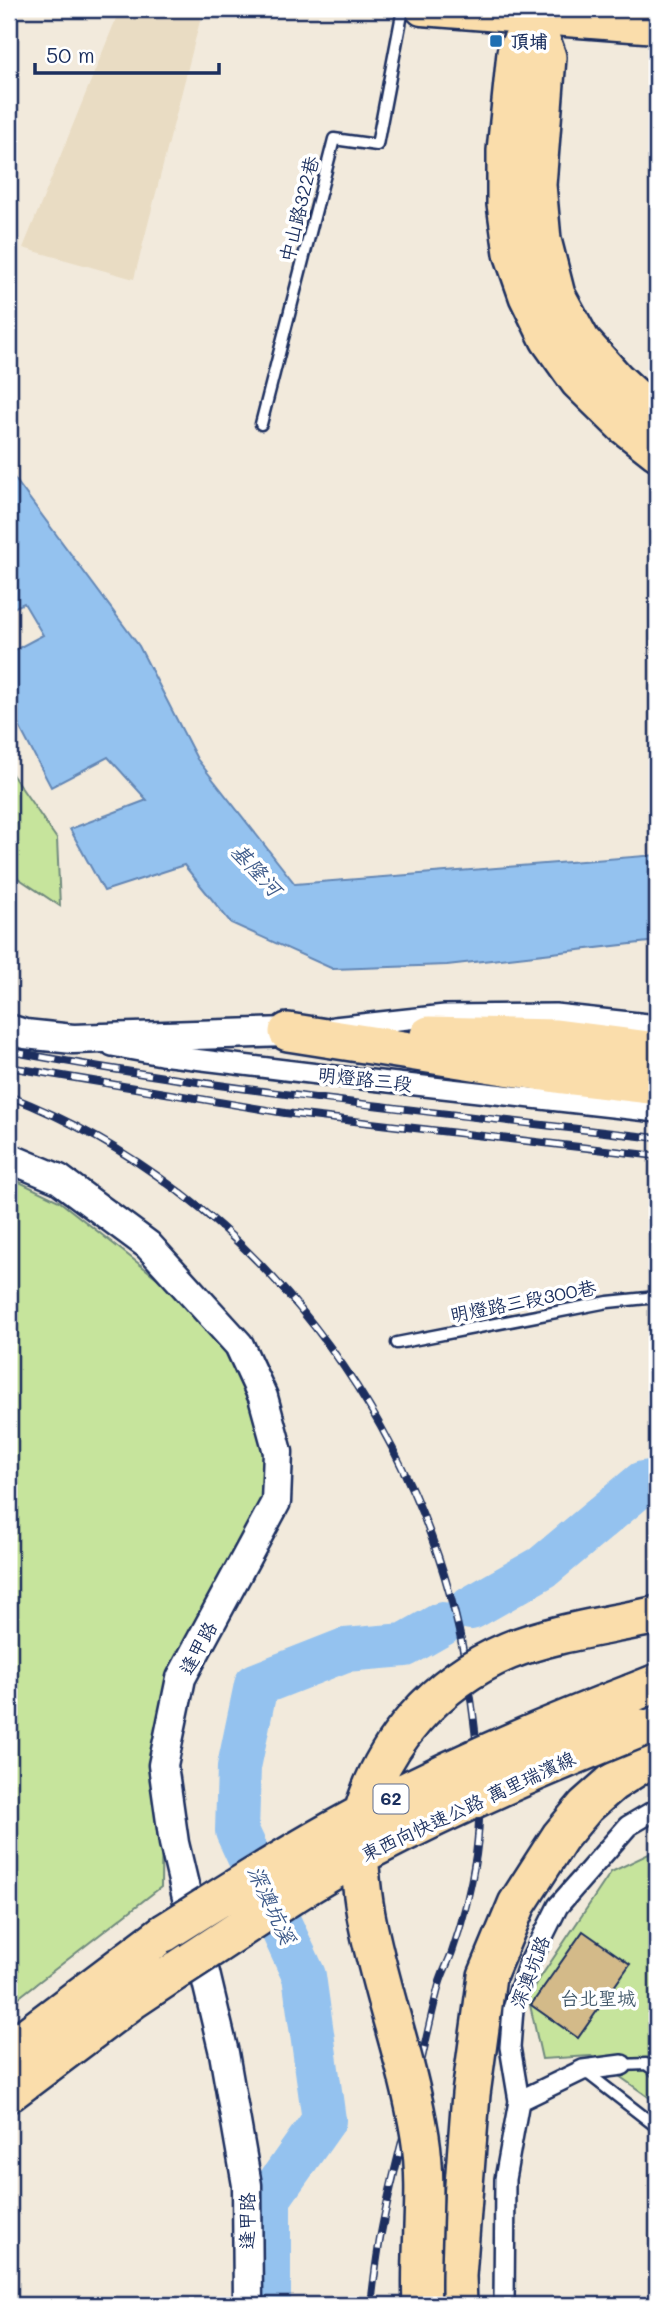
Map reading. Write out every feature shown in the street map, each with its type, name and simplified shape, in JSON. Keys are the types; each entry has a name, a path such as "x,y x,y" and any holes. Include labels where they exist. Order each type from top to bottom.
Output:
{"highway":[{"path":"533,17 547,57 537,185 542,240 556,295 581,341 616,380 657,418"},
{"path":"533,17 516,53 506,151 506,204 513,253 528,296 549,339 579,381 624,425 657,452"},
{"path":"288,1032 556,1038 657,1051"},
{"path":"288,1032 563,1075 657,1086"},
{"path":"422,2305 424,2189 420,2138 400,2043 366,1914 361,1873 360,1823 388,1754 417,1715 471,1669 510,1651 544,1640 657,1615"},
{"name":"東西向快速公路 萬里瑞濱線","path":"9,2050 164,1933 342,1824 438,1774 552,1724 645,1688"},
{"path":"458,2305 457,2276 471,2094 487,1976 517,1904 560,1838 586,1806 612,1783 651,1741"},
{"name":"東西向快速公路 萬里瑞濱線","path":"9,2094 134,1999 371,1849 543,1768 651,1741"}],"main road":[{"path":"422,9 657,27"},
{"name":"明燈路三段","path":"9,1029 25,1034 73,1039 288,1032"},
{"name":"逢甲路","path":"9,1158 59,1179 148,1245 239,1345 263,1397 278,1452 276,1502 181,1678 163,1765 174,1843 224,2053 247,2185 248,2305"}],"street":[{"name":"明燈路三段","path":"288,1032 445,1015 555,1014 657,1025"},
{"name":"明燈路三段","path":"73,1039 175,1057 657,1112"},
{"name":"深澳坑路","path":"504,2305 505,2179 519,2101 510,2047 513,2009 528,1966 558,1906 628,1826 657,1809"},
{"path":"519,2101 583,2070 622,2065"}],"lane":[{"name":"中山路322巷","path":"261,424 334,139 377,145 404,9"},
{"name":"明燈路三段300巷","path":"397,1343 608,1302 657,1297"},
{"path":"622,2065 646,2064 657,2072"},
{"path":"583,2070 657,2127"}],"shaded area":[{"path":"120,9 203,9 134,279 23,248"}],"green space":[{"path":"9,770 57,839 60,906 9,872"},
{"path":"9,1177 59,1201 231,1336 284,1457 163,1731 161,1887 9,2005"},
{"name":"台北聖城","path":"657,1850 657,2103 591,2056 542,2059 528,1996 611,1872"}],"water":[{"name":"基隆河","path":"9,471 139,646 197,759 295,884 657,855 657,941 447,965 333,969 231,923 184,865 104,891 70,829 147,800 108,757 51,787 9,707 9,653 43,635 24,603 9,610"}],"building":[{"path":"583,1931 630,1964 578,2038 531,2005"}],"waterway":[{"name":"深澳坑溪","path":"471,1608 543,1567 643,1483 657,1481"},
{"name":"深澳坑溪","path":"269,2305 269,2198 324,2120 304,1976 237,1831 239,1767 256,1685 345,1650 405,1645 442,1624"}],"railway":[{"path":"9,1051 251,1090 657,1138"},
{"path":"9,1067 285,1113 657,1156"},
{"path":"9,1096 97,1138 178,1191 250,1254 315,1327 369,1407 414,1493 447,1584 468,1678 477,1745 479,1810 476,1855 463,1916 439,1985 389,2193 371,2305"}],"place":[{"name":"頂埔","path":"496,41"}]}
